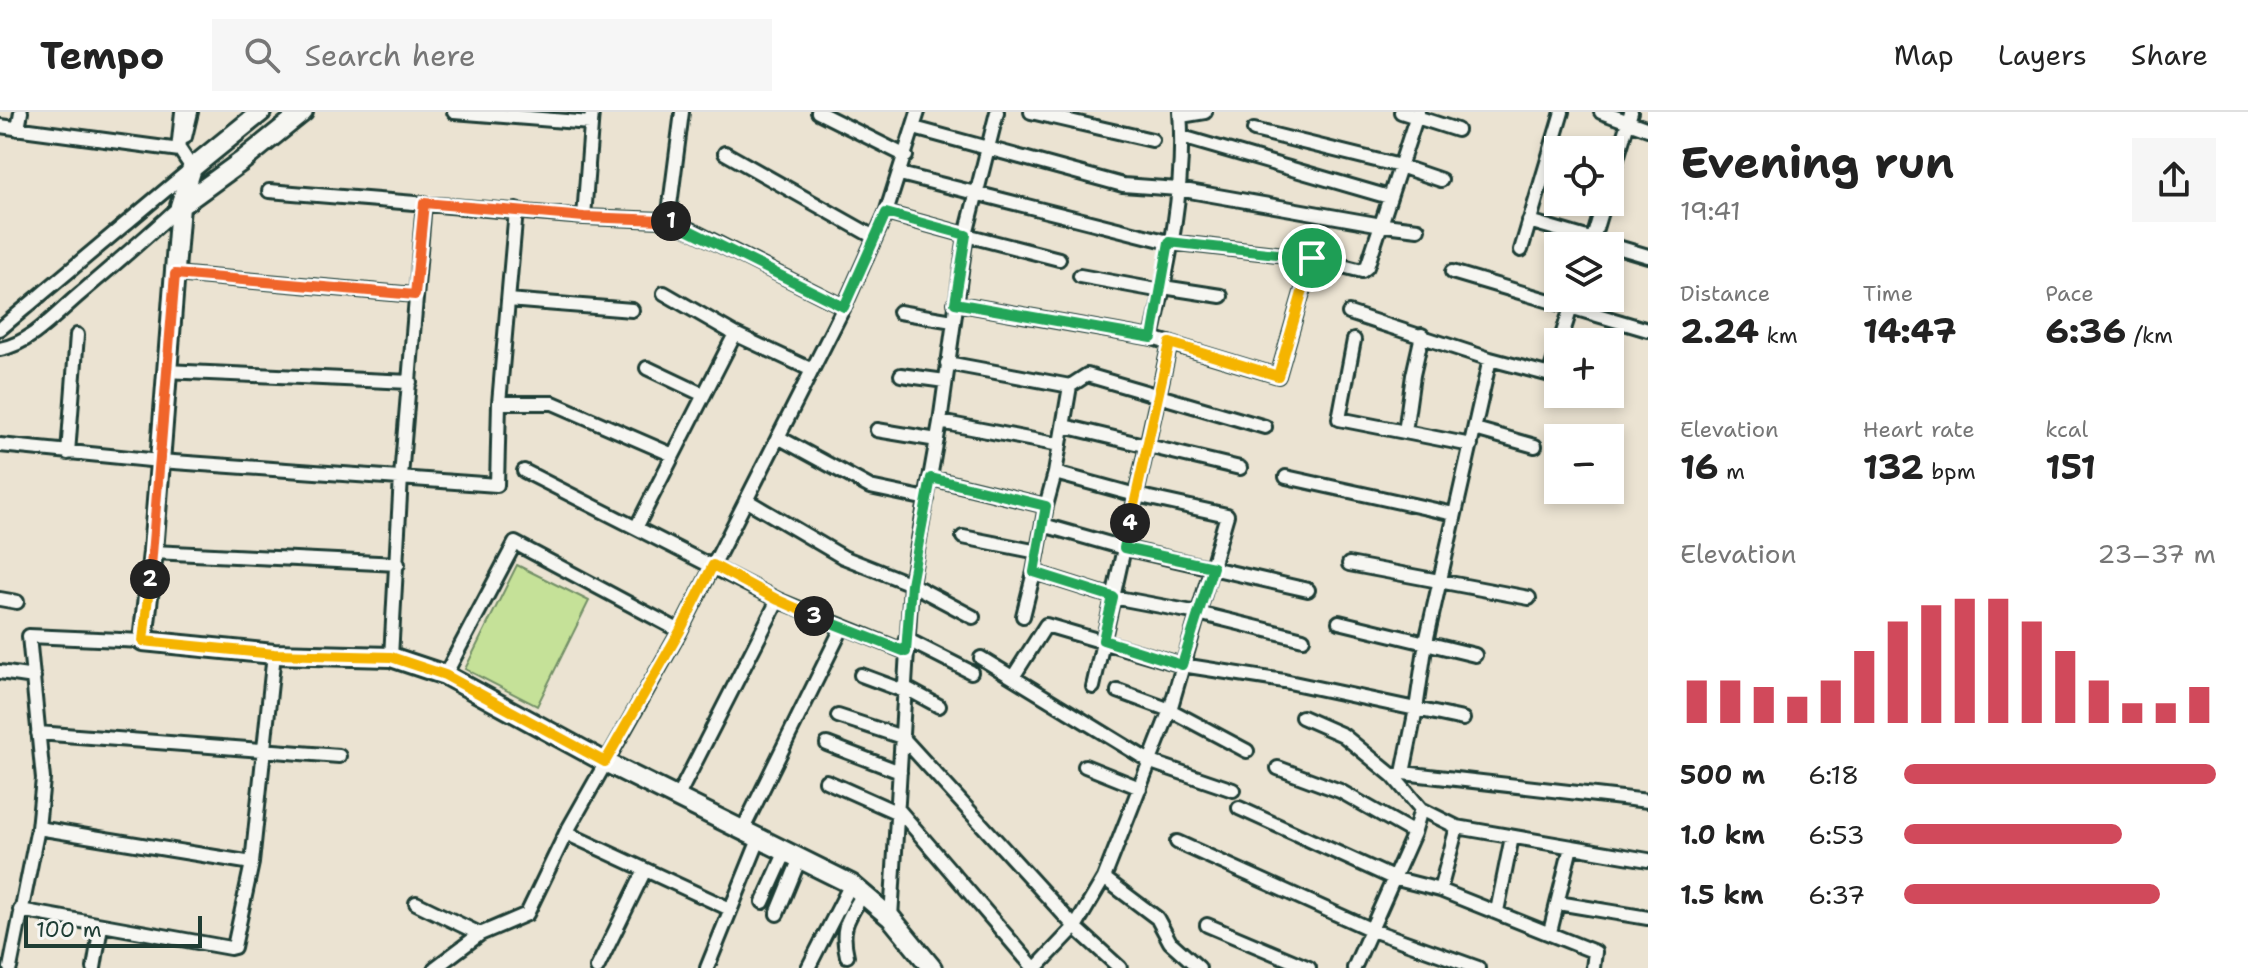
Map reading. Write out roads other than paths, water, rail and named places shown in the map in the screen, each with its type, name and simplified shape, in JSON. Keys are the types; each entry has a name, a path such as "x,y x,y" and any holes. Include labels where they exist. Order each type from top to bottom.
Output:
{"street":[{"path":"18,129 21,112"},
{"path":"143,641 153,552 180,206 192,168 179,146 182,112"},
{"path":"179,146 186,136 191,112"},
{"path":"0,329 261,112"},
{"path":"0,349 14,346 38,330 139,245 180,206 303,112"},
{"path":"454,112 591,117 584,217"},
{"path":"667,218 682,112"},
{"path":"818,112 906,156"},
{"path":"435,968 480,934 527,914 566,833 680,631 844,307 886,213 918,112"},
{"path":"891,918 911,584 940,422 966,235 997,112"},
{"path":"1031,112 1152,140"},
{"path":"1152,338 1182,164 1181,114 1205,112"},
{"path":"1401,112 1417,114 1457,130"},
{"path":"1521,250 1562,112"},
{"path":"1601,112 1630,117 1648,129"},
{"path":"900,174 1169,242 1312,258 1362,271 1367,267 1417,114"},
{"path":"1624,136 1630,117"},
{"path":"0,126 179,146"},
{"path":"914,128 1123,185 1178,189 1418,229"},
{"path":"1254,130 1400,166 1441,180"},
{"path":"1182,137 1389,197"},
{"path":"725,153 874,237"},
{"path":"269,191 584,217 667,218 844,307"},
{"path":"391,657 401,477 424,203"},
{"path":"0,445 160,461 497,485 499,403 516,210"},
{"path":"886,213 1059,259"},
{"path":"1529,221 1560,232"},
{"path":"1624,250 1648,256"},
{"path":"955,303 1152,338 1278,376 1312,258"},
{"path":"1452,272 1544,296"},
{"path":"175,274 415,295"},
{"path":"1080,276 1221,296"},
{"path":"664,293 735,334 812,370"},
{"path":"508,300 632,310"},
{"path":"899,312 953,321"},
{"path":"1598,312 1648,330"},
{"path":"1349,313 1544,373"},
{"path":"637,526 735,334"},
{"path":"68,453 77,335"},
{"path":"1405,432 1422,335"},
{"path":"1354,340 1339,419 1471,445"},
{"path":"1093,687 1170,343"},
{"path":"1398,774 1416,709 1426,642 1490,359"},
{"path":"947,363 1070,386 1087,375 1265,427"},
{"path":"647,368 704,395"},
{"path":"165,371 410,382"},
{"path":"901,375 945,381"},
{"path":"1023,616 1055,473 1070,386"},
{"path":"499,403 553,403 673,455"},
{"path":"940,422 1060,445"},
{"path":"1064,426 1240,468"},
{"path":"1475,429 1535,446"},
{"path":"877,430 937,440"},
{"path":"778,437 870,487 927,499"},
{"path":"524,471 778,600 842,628 906,646 971,672"},
{"path":"826,781 898,810 1035,968 1075,927 1104,878 1151,762 1170,710 1227,515 1055,473"},
{"path":"1286,477 1454,514"},
{"path":"931,478 1046,506"},
{"path":"746,500 843,557 911,584 973,617"},
{"path":"1043,525 1124,548 1308,590"},
{"path":"963,537 1038,552"},
{"path":"445,675 515,543 680,631"},
{"path":"153,552 398,564"},
{"path":"1349,564 1529,598"},
{"path":"1034,572 1113,597 1198,613 1303,639"},
{"path":"0,599 17,602"},
{"path":"677,798 778,600"},
{"path":"1339,622 1475,655"},
{"path":"1013,677 1046,625 1182,665 1284,681 1463,719"},
{"path":"742,831 842,628"},
{"path":"10,968 38,828 43,779 29,636 143,641 274,654 391,657 445,675 605,762 742,831 760,837 857,889 891,918 932,968"},
{"path":"20,910 234,947 252,863 274,654"},
{"path":"981,658 1151,762 1233,790"},
{"path":"0,672 34,677"},
{"path":"861,675 904,689 939,706"},
{"path":"1118,691 1170,710 1247,751"},
{"path":"838,716 902,737 1075,927 1120,968"},
{"path":"1302,717 1341,733 1398,774 1421,809 1457,827 1648,860"},
{"path":"38,733 339,756"},
{"path":"827,744 900,772"},
{"path":"1085,766 1140,788"},
{"path":"1278,768 1340,791 1414,833"},
{"path":"1398,774 1648,801"},
{"path":"1239,808 1393,878 1440,890 1595,952 1593,968"},
{"path":"1354,968 1414,833 1421,809"},
{"path":"1440,890 1457,827"},
{"path":"38,828 252,863"},
{"path":"566,833 644,872 730,909"},
{"path":"707,968 760,837"},
{"path":"1497,911 1512,837"},
{"path":"1177,842 1372,930 1478,968"},
{"path":"1550,932 1571,847"},
{"path":"763,902 793,854"},
{"path":"777,914 793,854"},
{"path":"597,968 644,872"},
{"path":"1104,878 1157,918 1170,942 1199,968"},
{"path":"847,956 842,936 857,889"},
{"path":"808,968 857,889"},
{"path":"416,903 480,934"},
{"path":"1558,903 1648,918"},
{"path":"1207,925 1309,968"},
{"path":"94,968 101,926"}]}
